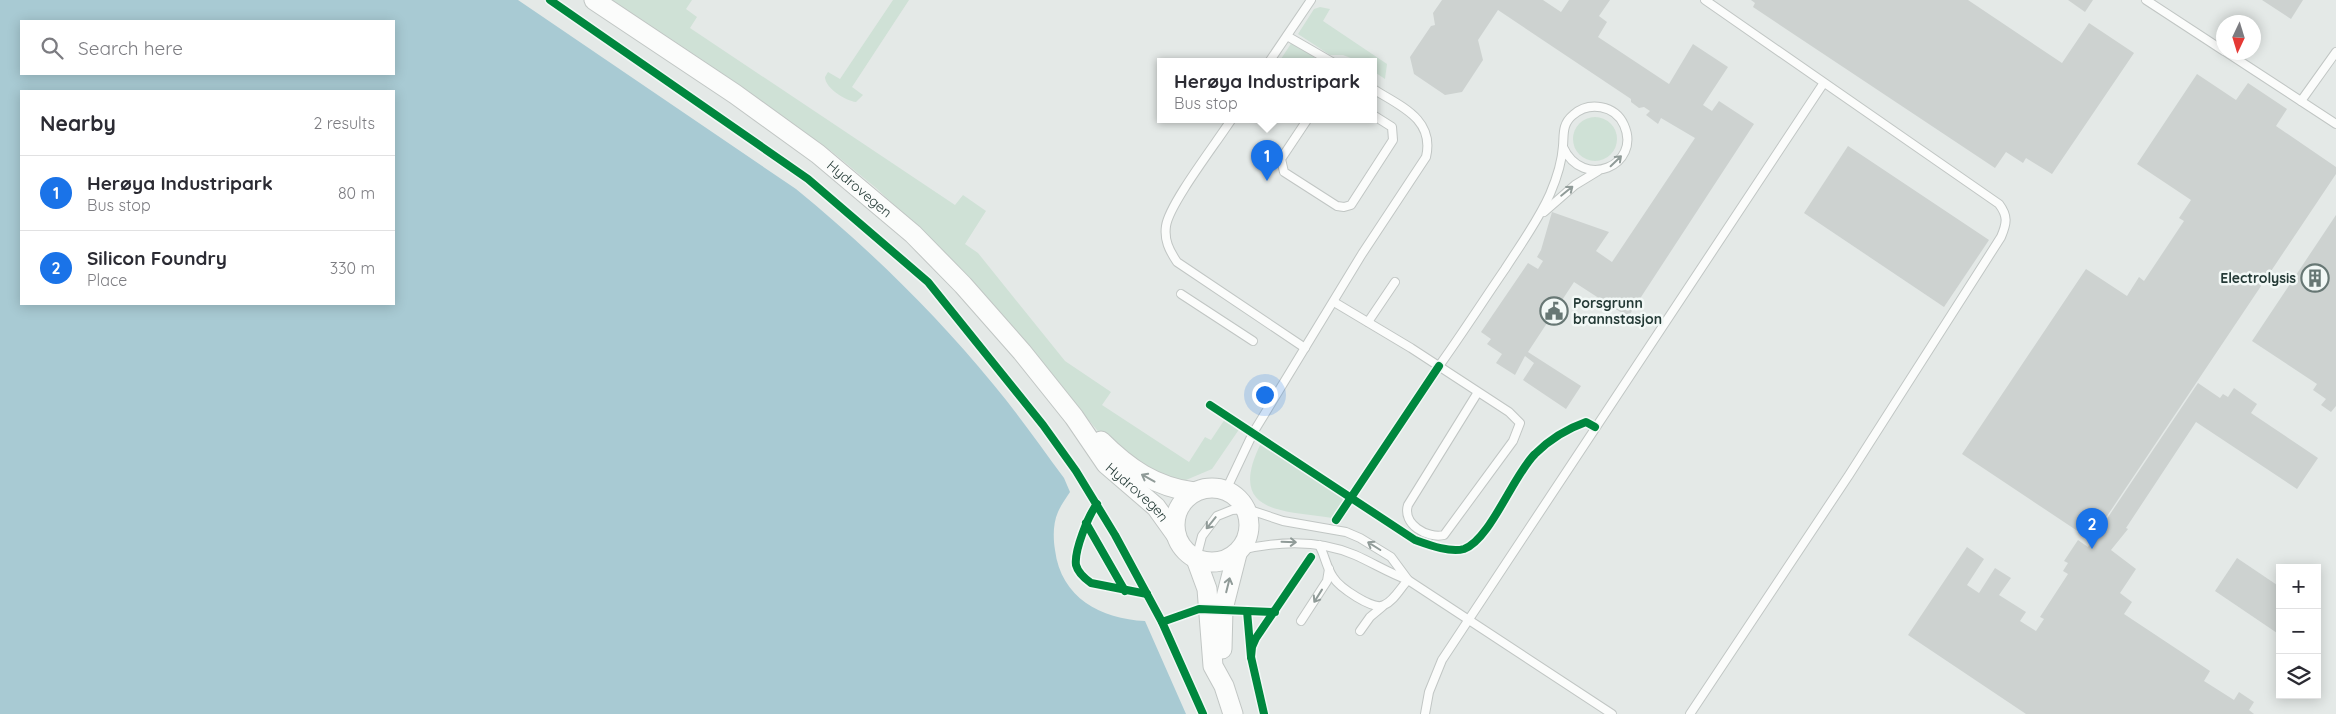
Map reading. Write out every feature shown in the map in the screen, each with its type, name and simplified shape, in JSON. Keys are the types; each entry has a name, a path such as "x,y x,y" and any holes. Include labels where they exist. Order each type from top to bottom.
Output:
{"street":[{"name":"Hydrovegen","path":"594,0 786,130 847,176 887,210 982,306 1022,352 1080,426 1093,448 1106,464 1156,507 1187,554 1196,559"},
{"name":"Hydrovegen","path":"1080,426 1100,440 1130,467 1147,478 1174,489 1194,492 1210,488 1226,490"},
{"path":"1224,686 1223,609 1239,552 1248,537 1250,523 1247,509 1238,497 1226,490"},
{"path":"1176,535 1177,510 1184,500 1194,492"},
{"path":"1233,714 1224,686 1213,666 1207,590 1196,559 1217,562 1239,552"}],"lane":[{"path":"1272,58 1311,0"},
{"path":"1690,714 1850,476 2001,237 2007,224 2005,214 1999,204 1823,84 1705,0"},
{"path":"2146,0 2216,46"},
{"path":"1287,36 1325,58"},
{"path":"2301,102 2336,52"},
{"path":"2237,60 2336,124"},
{"path":"1425,714 1429,692 1436,673 1468,620 1823,84"},
{"path":"1226,490 1253,433 1426,156 1429,144 1426,132 1416,117 1377,92"},
{"path":"1439,366 1539,217 1556,179 1563,147 1562,134 1572,115 1583,108 1593,106 1607,109 1616,115 1624,125 1627,138 1626,149 1620,159 1611,167 1599,171 1564,193 1539,217"},
{"path":"1305,123 1281,159 1281,166 1284,172 1337,206 1344,207 1351,205 1394,140 1392,127 1377,118"},
{"path":"1230,123 1169,214 1165,236 1167,244 1177,262 1306,348"},
{"path":"1563,147 1567,156 1578,166 1584,170 1599,171"},
{"path":"1368,322 1395,282"},
{"path":"1181,294 1253,341"},
{"path":"1334,302 1439,366 1509,412 1520,423 1513,441 1444,534 1430,535 1409,520 1406,510 1478,392"},
{"path":"1196,559 1202,536 1217,516 1232,510 1247,509 1283,521 1346,532 1360,538 1391,557 1408,580"},
{"path":"1239,552 1276,542 1319,545 1356,556 1377,568 1408,580 1612,714"},
{"path":"1302,621 1326,580 1328,569 1326,557 1319,545"},
{"path":"1328,569 1334,578 1354,595 1368,603 1383,606"},
{"path":"1360,631 1370,617 1408,580"}],"green space":[{"path":"612,0 692,0 686,9 697,17 690,28 955,205 963,195 986,211 965,244 978,253 1065,361 1111,392 1102,405 1189,462 1205,437 1211,440 1225,419 1240,428 1212,469 1186,480 1165,479 1101,435 994,305 941,249 876,188 831,151 758,99"},
{"path":"893,0 909,0 852,87 863,95 856,102 847,99 828,85 825,77 828,72 840,79"},
{"path":"1320,7 1330,9 1323,21 1387,64 1385,79 1377,74 1377,58 1351,58 1343,55 1330,55 1298,34 1314,9"},
{"path":"1294,39 1314,55 1314,58 1282,58"},
{"path":"1599,117 1611,123 1616,130 1616,148 1611,155 1604,160 1591,161 1583,158 1576,151 1573,135 1576,127 1583,120"},
{"path":"1261,443 1342,496 1343,501 1332,518 1278,509 1265,504 1255,496 1250,484 1252,466"}],"water":[{"path":"0,0 518,0 796,189 849,234 924,306 971,357 1002,395 1064,478 1070,492 1056,516 1054,536 1059,567 1065,581 1086,603 1099,610 1113,616 1145,621 1186,714 0,714"}],"building":[{"path":"1442,0 1543,0 1561,12 1569,0 1610,0 1599,16 1607,22 1598,37 1669,84 1693,44 1728,67 1703,105 1712,111 1719,101 1754,124 1628,317 1574,282 1528,352 1581,386 1566,409 1523,380 1534,363 1525,356 1515,375 1496,363 1502,354 1487,344 1491,339 1481,332 1528,263 1538,269 1543,261 1537,257 1541,250 1552,212 1609,232 1596,251 1612,262 1695,138 1661,118 1658,124 1646,115 1650,111 1644,107 1639,108 1631,102 1631,99 1498,10 1478,40 1483,60 1462,92 1445,95 1414,74 1410,57 1431,26 1435,25 1433,13"},
{"path":"1751,0 1968,0 2062,63 2089,23 2134,53 2052,174 2026,158 2023,163 2006,152 1995,168 1753,7 1755,3"},
{"path":"2068,0 2093,0 2085,12"},
{"path":"2262,0 2303,0 2291,19"},
{"path":"2197,74 2236,100 2248,83 2287,109 2276,126 2336,167 2336,174 2091,540 1962,454 2086,269 2127,296 2139,277 2144,281 2184,221 2179,218 2191,200 2137,164"},
{"path":"1848,146 1989,240 1944,307 1804,213"},
{"name":"Electrolysis","path":"2336,215 2336,406 2331,412 2321,405 2326,399 2313,390 2317,384 2252,341"},
{"path":"2198,383 2220,398 2223,394 2228,397 2234,388 2257,404 2251,413 2318,458 2297,489 2196,422 2126,528 2128,529 2111,550 2136,569 2120,593 2132,602 2124,614 2210,671 2204,681 2234,700 2239,692 2254,702 2249,710 2254,714 2026,714 1908,635 1967,547 1984,559 1967,585 1979,593 1995,568 2011,578 1999,595 2026,612 2020,621 2036,631 2044,619 2040,617 2068,574 2063,571 2068,563 2064,561 2078,540 2088,547"},
{"path":"2237,558 2276,584 2276,632 2215,591"}],"cycle path":[{"path":"550,0 808,179 928,282 1043,425 1076,471 1115,535 1162,622 1203,714"},
{"path":"1336,520 1439,366"},
{"path":"1210,405 1415,540 1452,550 1464,549 1474,543 1492,520 1527,463 1552,439 1586,422 1595,427"},
{"path":"1097,504 1093,509 1079,543 1076,559 1078,570 1091,583 1147,594"},
{"path":"1086,523 1125,591"},
{"path":"1251,657 1252,647 1256,638 1311,557"},
{"path":"1162,622 1199,609 1275,612"},
{"path":"1247,611 1251,657 1264,714"}],"place":[{"name":"Herøya Industripark","path":"1267,181"},
{"name":"Electrolysis","path":"2315,278"},
{"name":"Porsgrunn brannstasjon","path":"1554,311"},
{"name":"Silicon Foundry","path":"2092,549"}]}
